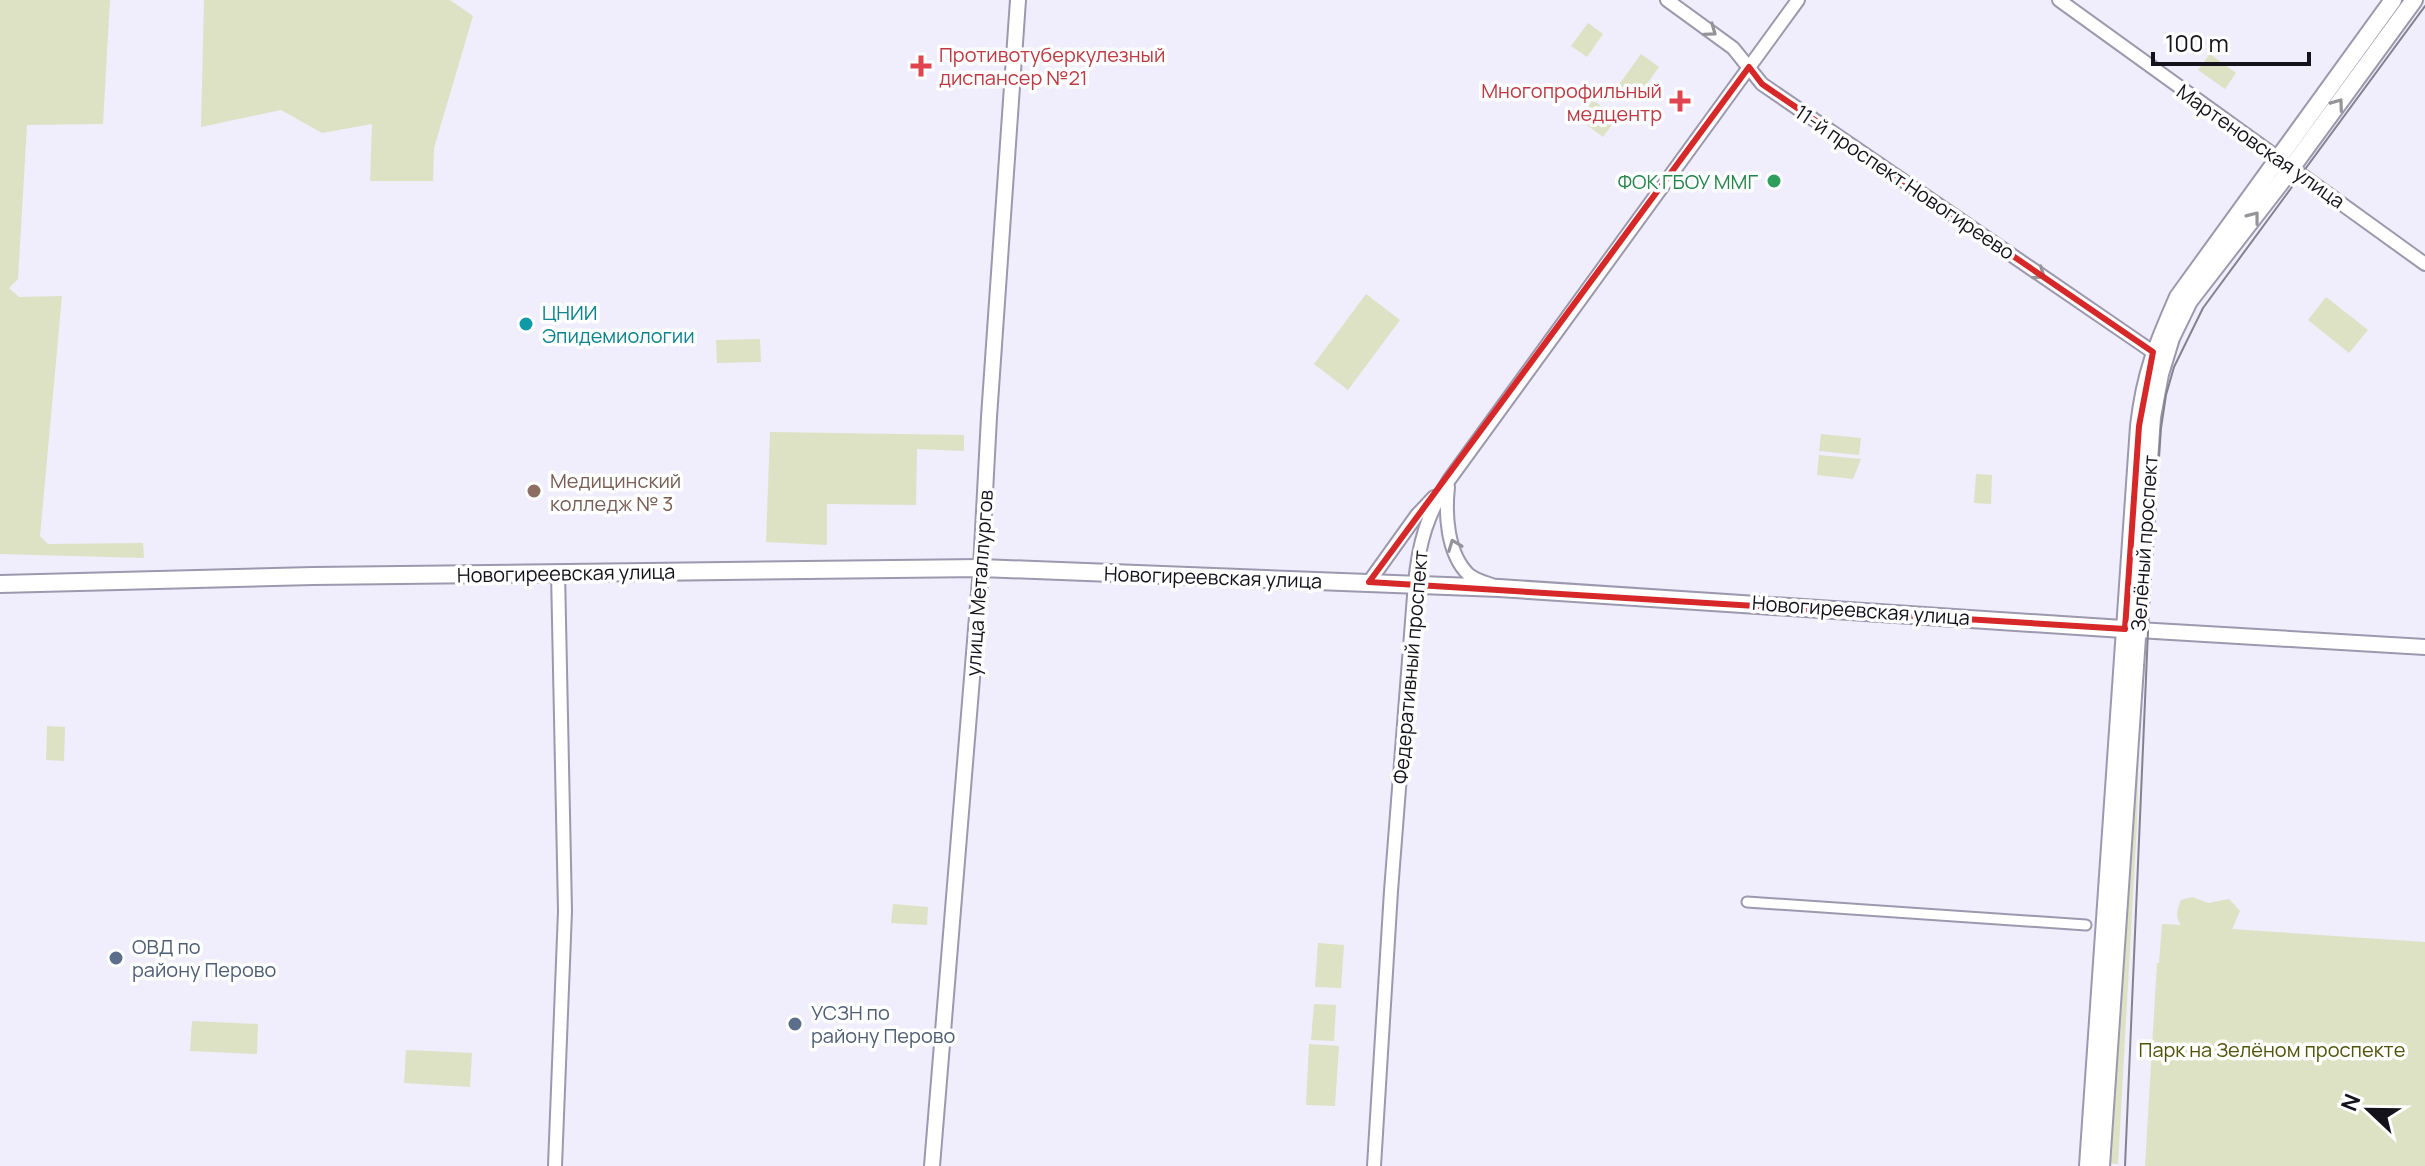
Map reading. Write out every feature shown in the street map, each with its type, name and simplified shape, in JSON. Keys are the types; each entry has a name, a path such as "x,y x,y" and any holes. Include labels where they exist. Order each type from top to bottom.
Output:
{"main road":[{"name":"Зелёный проспект","path":"2088,1166 2131,629 2152,417 2160,374 2171,338 2189,301 2393,0"},
{"name":"Зелёный проспект","path":"2101,1166 2131,629 2139,426 2153,352 2178,297 2414,0"},
{"name":"Новогиреевская улица","path":"0,584 558,572 981,568 1415,583 2131,629"}],"street":[{"name":"улица Металлургов","path":"932,1166 981,568 1018,0"},
{"name":"11-й проспект Новогиреево","path":"1667,0 1733,48 1762,84 2153,352"},
{"name":"Федеративный проспект","path":"1374,1166 1390,902 1415,583 1419,546 1433,506 1798,0"},
{"name":"Мартеновская улица","path":"2059,0 2425,264"},
{"path":"1369,582 1417,515 1449,480"},
{"path":"1449,480 1446,505 1450,535 1457,554 1466,572 1499,588"},
{"path":"555,1166 565,911 558,572"},
{"name":"Новогиреевская улица","path":"2131,629 2425,647"},
{"path":"1747,902 2086,925"}],"highlighted area":[{"path":"1749,67 1762,84 2153,352 2139,426 2125,629 1369,582"}],"green space":[{"path":"0,0 110,0 103,124 27,125 18,279 9,288 19,297 62,296 40,536 48,544 143,543 144,558 0,554"},
{"path":"204,0 450,0 473,16 434,148 433,181 370,181 372,124 322,133 281,110 201,127"},
{"path":"1588,23 1603,34 1587,57 1571,46"},
{"path":"1641,54 1659,67 1636,99 1618,86"},
{"path":"2210,54 2236,73 2225,89 2198,70"},
{"path":"1593,100 1617,118 1603,137 1579,119"},
{"path":"1366,294 1400,320 1348,390 1314,364"},
{"path":"2326,297 2368,330 2349,353 2308,320"},
{"path":"760,339 761,362 717,363 716,340"},
{"path":"770,432 964,435 964,451 917,449 916,505 827,504 827,545 766,542"},
{"path":"1821,434 1861,438 1859,455 1819,451"},
{"path":"1819,455 1861,459 1853,479 1817,475"},
{"path":"1976,474 1992,475 1991,504 1974,503"},
{"path":"2141,655 2137,823 2118,1164 2106,1163"},
{"path":"47,726 65,727 64,761 46,760"},
{"name":"Парк на Зелёном проспекте","path":"2192,897 2208,903 2229,899 2240,911 2232,929 2425,942 2425,1166 2145,1166 2162,924 2181,925 2177,913 2181,900"},
{"path":"893,904 928,907 927,925 891,923"},
{"path":"1318,943 1344,945 1341,988 1315,987"},
{"path":"1314,1004 1336,1005 1334,1041 1311,1040"},
{"path":"192,1021 258,1024 257,1054 190,1051"},
{"path":"1309,1044 1339,1046 1335,1106 1306,1105"},
{"path":"406,1050 472,1053 470,1087 404,1083"}],"tram line":[{"path":"2125,1166 2149,608 2166,395 2174,367 2203,308 2425,6"}],"place":[{"name":"Противотуберкулезный диспансер №21","path":"921,66"},
{"name":"Многопрофильный медцентр","path":"1680,101"},
{"name":"ФОК ГБОУ ММГ","path":"1774,181"},
{"name":"ЦНИИ Эпидемиологии","path":"526,324"},
{"name":"Медицинский колледж № 3","path":"534,491"},
{"name":"ОВД по району Перово","path":"116,958"},
{"name":"УСЗН по району Перово","path":"795,1024"}]}
